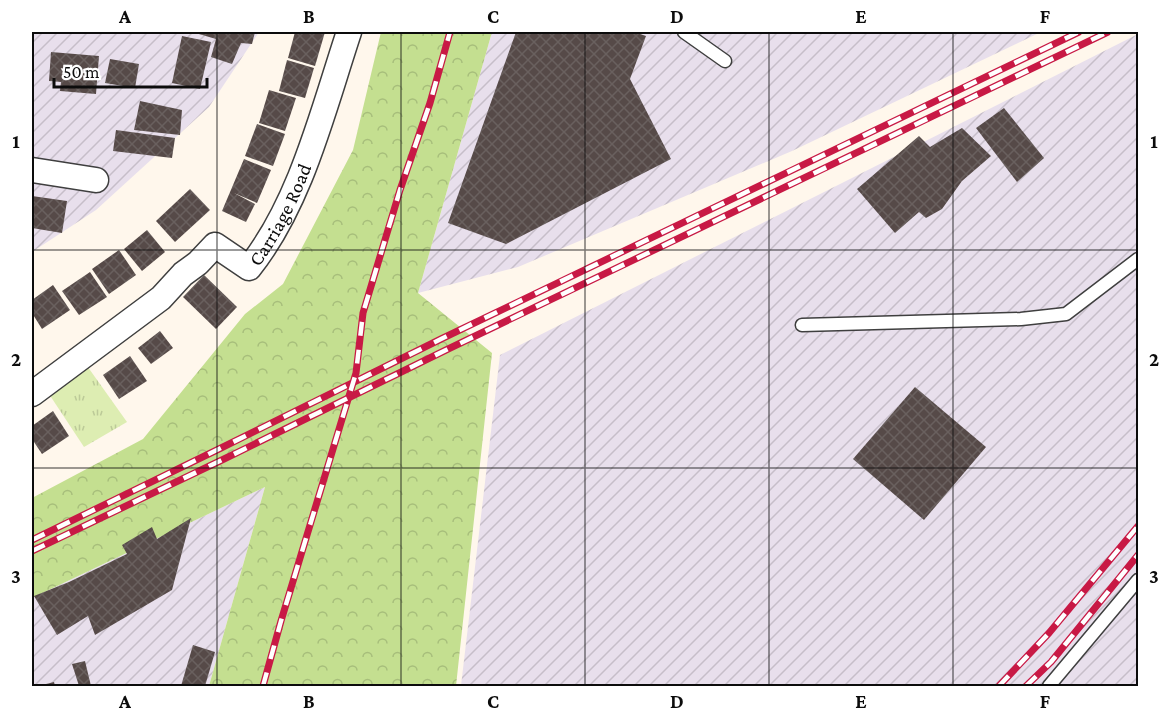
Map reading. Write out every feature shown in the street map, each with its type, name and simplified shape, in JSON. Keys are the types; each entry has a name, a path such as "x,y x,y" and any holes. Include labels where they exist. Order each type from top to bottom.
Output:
{"street":[{"name":"Carriage Road","path":"32,394 161,298 183,274 216,245 249,268 265,248 301,177 349,32"},
{"path":"32,170 96,180"}],"lane":[{"path":"684,32 725,60"},
{"path":"802,325 1021,319 1066,314 1138,259"},
{"path":"1049,687 1138,580"}],"shaded area":[{"path":"32,32 259,32 209,107 96,210 32,252"},
{"path":"492,32 1041,32 792,151 518,267 418,293"},
{"path":"1138,34 1138,686 461,686 500,355"},
{"path":"265,487 209,686 32,686 32,598"}],"green space":[{"path":"381,32 492,32 418,293 492,353 456,686 209,686 265,487 32,598 32,498 143,439 245,314 283,284 353,150"},
{"path":"85,363 127,422 84,447 47,391"}],"building":[{"path":"192,32 255,32 252,44 241,43 232,64 211,57 216,39"},
{"path":"295,32 325,32 315,66 288,58"},
{"path":"516,32 634,32 646,36 630,79 671,159 506,244 448,223"},
{"path":"182,36 211,42 200,89 172,83"},
{"path":"51,52 99,56 96,94 60,91 61,82 49,81"},
{"path":"110,59 139,64 135,88 105,83"},
{"path":"287,60 314,68 305,98 279,91"},
{"path":"269,90 296,98 285,131 259,123"},
{"path":"140,101 182,110 180,135 134,130"},
{"path":"1004,108 1044,158 1017,182 976,128"},
{"path":"257,124 285,134 273,166 245,156"},
{"path":"962,128 991,156 962,181 942,209 926,218 919,212 895,233 857,189 919,136 930,147"},
{"path":"116,130 175,138 172,158 113,151"},
{"path":"244,159 271,170 257,203 234,193 255,204 246,222 222,211"},
{"path":"190,189 210,210 175,242 156,221"},
{"path":"32,196 67,201 62,233 32,228"},
{"path":"147,230 165,252 142,271 124,249"},
{"path":"119,250 136,275 109,294 92,269"},
{"path":"90,272 107,297 79,315 62,291"},
{"path":"204,275 237,307 216,329 183,297"},
{"path":"53,285 70,310 42,329 32,313 32,300"},
{"path":"160,331 173,348 151,364 138,348"},
{"path":"130,356 147,381 119,399 103,375"},
{"path":"915,387 986,447 924,520 853,459"},
{"path":"53,411 69,436 42,454 32,439 32,426"},
{"path":"191,518 172,590 95,635 88,616 57,635 34,596 127,554 122,545 152,527 157,539"},
{"path":"193,645 215,652 205,686 181,686"},
{"path":"85,661 91,686 79,686 72,664"},
{"path":"54,682 55,686 38,686"}],"railway":[{"path":"263,686 356,373 363,313 400,190 430,103 450,32"},
{"path":"32,540 441,339 1079,32"},
{"path":"32,551 1108,32"},
{"path":"999,686 1049,633 1138,526"},
{"path":"1026,686 1051,662 1138,555"}]}
